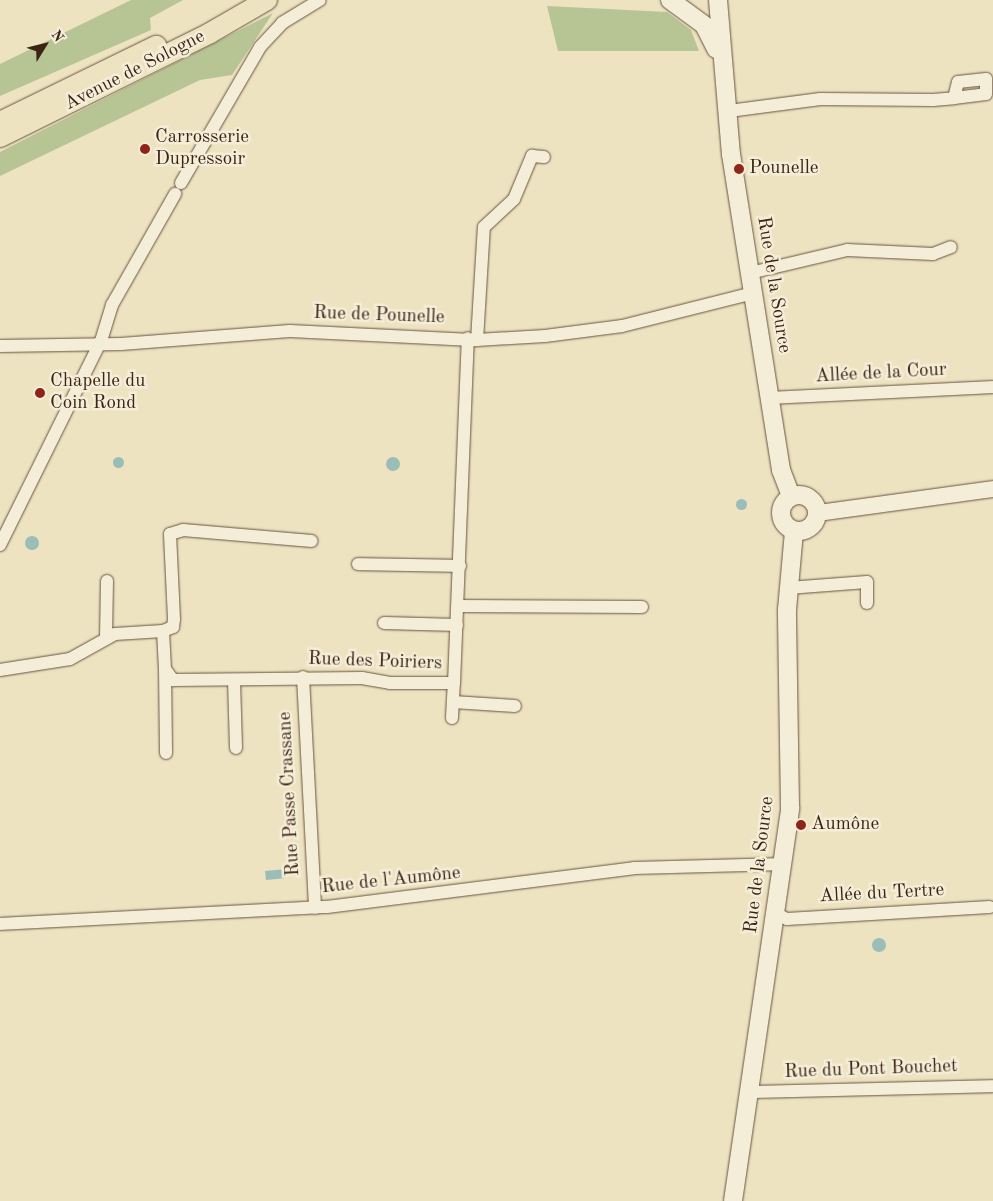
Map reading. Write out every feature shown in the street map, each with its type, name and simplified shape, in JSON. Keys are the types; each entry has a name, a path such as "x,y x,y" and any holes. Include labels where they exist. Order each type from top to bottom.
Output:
{"main road":[{"name":"Avenue de Sologne","path":"0,122 112,68 241,0"},
{"name":"Avenue de Sologne","path":"0,137 202,38 267,0"},
{"name":"Rue de la Source","path":"670,0 686,6 708,32 726,78"},
{"name":"Rue de la Source","path":"718,0 729,111 750,273 781,470 791,496"},
{"path":"686,6 704,18 714,12 718,0"},
{"path":"791,496 808,497 818,513 810,527 794,531 780,514 791,496"},
{"name":"Rue de la Source","path":"733,1201 785,864 790,808 788,588 794,531"}],"street":[{"path":"182,183 260,47 282,23 320,0"},
{"path":"729,111 820,99 954,98"},
{"name":"Rue des Poiriers","path":"165,670 173,680 186,682 303,677 454,683 473,339 484,227 514,199 532,156 544,157"},
{"path":"0,545 100,341 112,304 175,194"},
{"path":"750,273 847,250 933,254 951,247"},
{"name":"Rue de Pounelle","path":"0,346 100,341 121,344 290,331 473,339 622,326 753,293"},
{"name":"Allée de la Cour","path":"770,398 993,387"},
{"path":"818,513 993,489"},
{"path":"0,670 70,658 106,638 131,631 163,632 173,627 170,534 183,530 312,541"},
{"path":"358,564 460,566"},
{"path":"106,581 106,638"},
{"path":"788,588 867,582 867,604"},
{"path":"458,606 642,607"},
{"path":"384,622 457,625"},
{"path":"163,632 166,753"},
{"name":"Rue Passe Crassane","path":"303,677 315,908"},
{"path":"234,680 236,748"},
{"path":"452,718 454,683"},
{"path":"453,702 515,706"},
{"name":"Rue de l'Aumône","path":"0,924 315,908 420,898 634,868 785,864"},
{"name":"Allée du Tertre","path":"777,914 788,919 990,907"},
{"name":"Rue du Pont Bouchet","path":"749,1092 993,1086"}],"green space":[{"path":"131,0 183,0 150,18 151,30 0,96 0,64"},
{"path":"547,6 667,12 691,30 699,51 558,51"},
{"path":"273,13 232,75 200,80 0,176 0,152"}],"water":[{"path":"118,456 124,462 118,468 112,462"},
{"path":"390,457 396,457 400,464 396,471 390,471 386,467 386,461"},
{"path":"741,498 747,504 741,510 735,504"},
{"path":"32,536 37,538 39,543 37,548 32,550 27,548 25,543 27,538"},
{"path":"287,869 287,878 266,880 265,871"},
{"path":"879,938 884,940 886,945 884,950 879,952 874,950 872,945 874,940"}],"place":[{"name":"Carrosserie Dupressoir","path":"145,149"},
{"name":"Pounelle","path":"739,169"},
{"name":"Chapelle du Coin Rond","path":"40,393"},
{"name":"Aumône","path":"801,825"}]}
